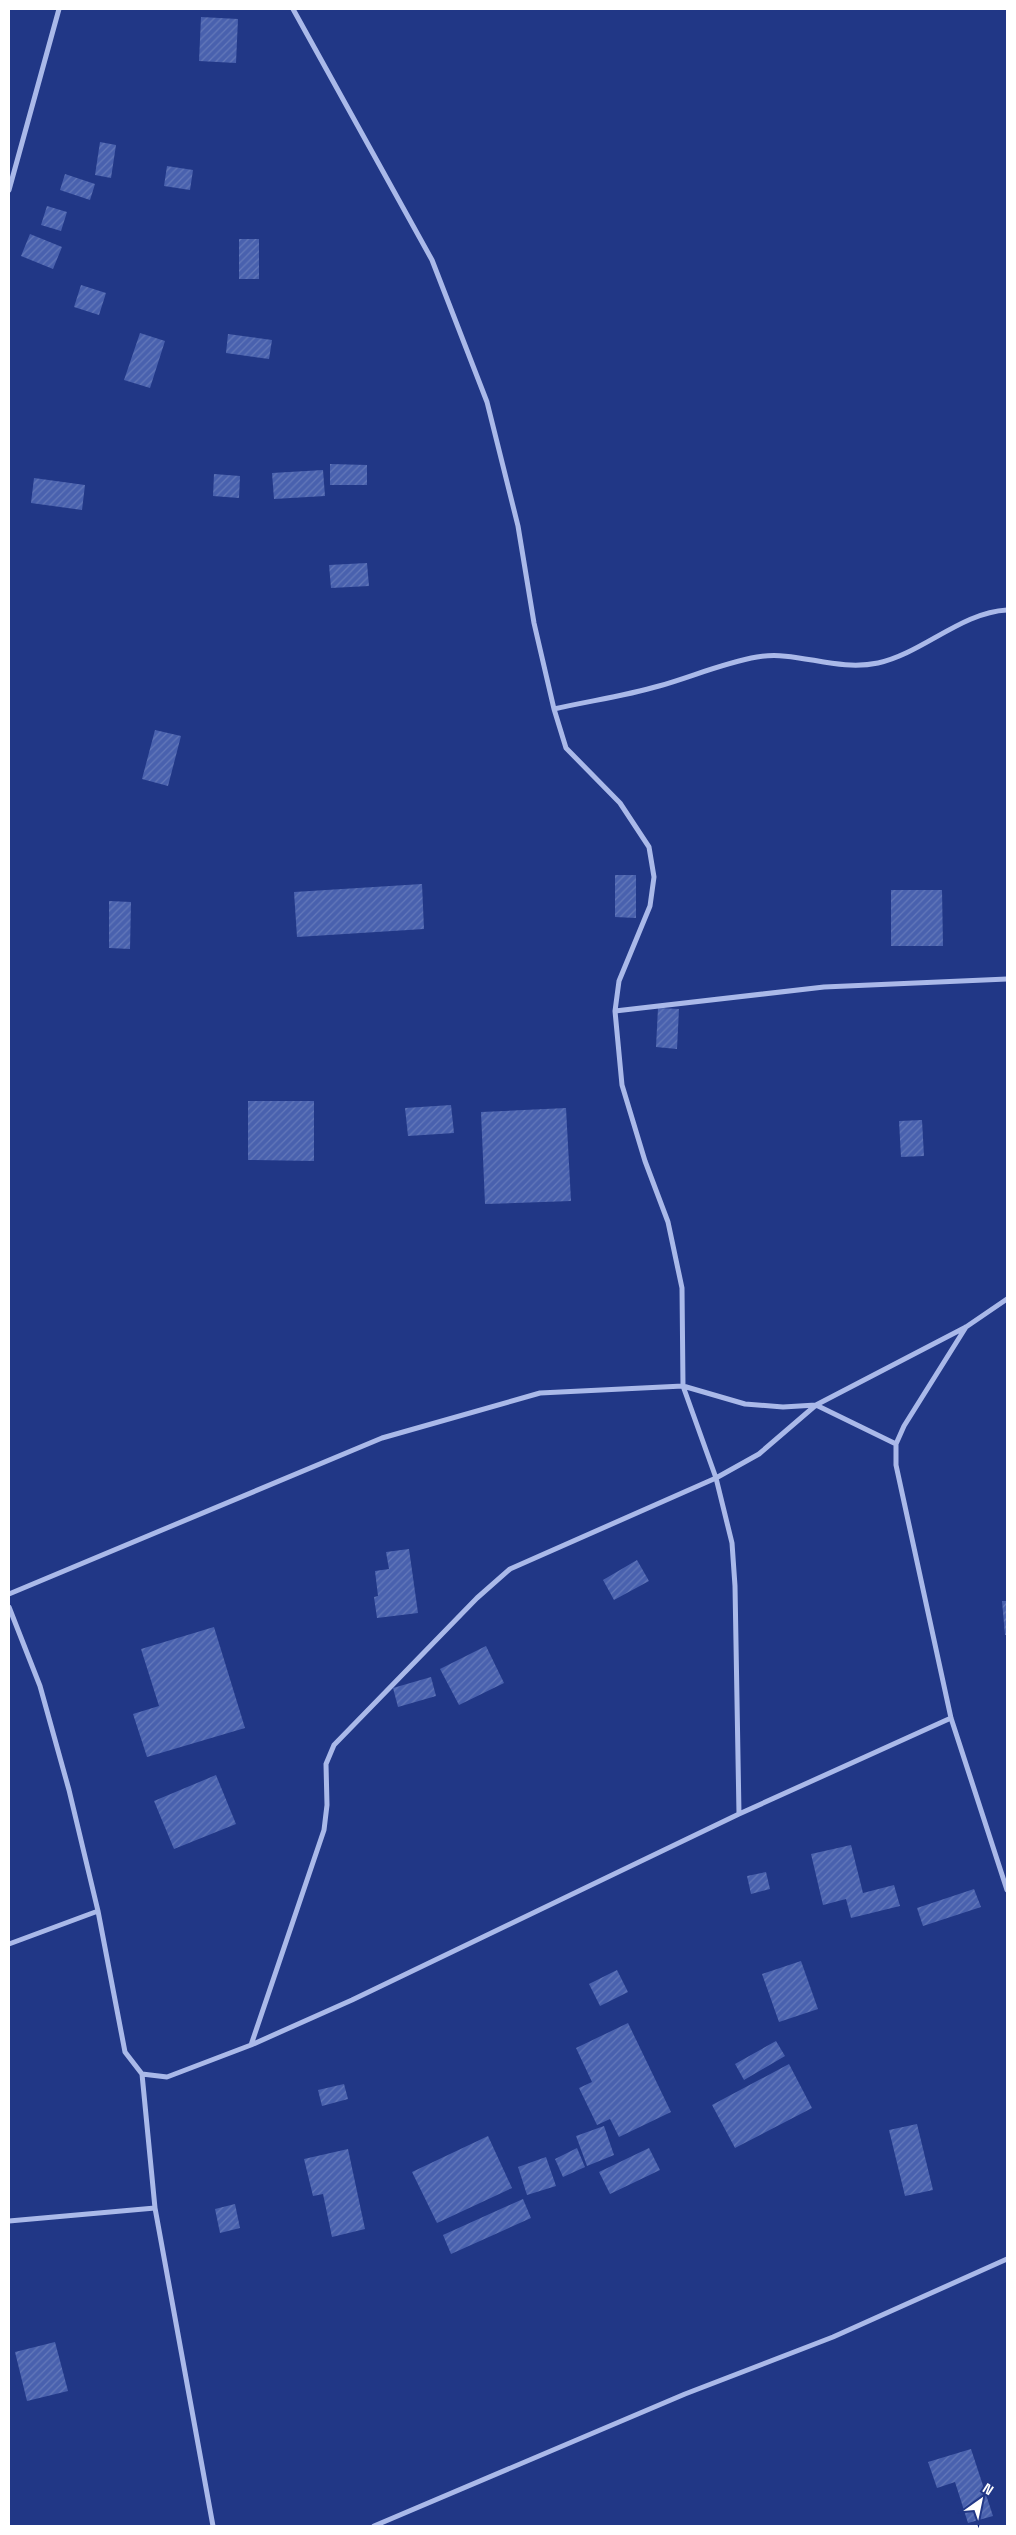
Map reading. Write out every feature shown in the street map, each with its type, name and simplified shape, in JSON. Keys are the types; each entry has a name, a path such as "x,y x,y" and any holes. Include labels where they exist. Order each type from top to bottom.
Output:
{"street":[{"path":"9,190 59,9"},
{"path":"293,9 432,260 487,402 518,526 534,623 554,709 566,748 620,803 649,847 654,876 650,906 619,981 615,1011 622,1084 645,1161 668,1222 682,1288 683,1386 716,1478 732,1543 736,1586 739,1814"},
{"path":"554,709 657,687 758,657 779,656 832,665 860,667 887,661 974,619 1007,610"},
{"path":"615,1011 824,987 1007,979"},
{"path":"251,2045 324,1830 327,1805 326,1764 334,1745 477,1598 510,1569 716,1478 759,1454 816,1405 966,1327 1007,1299"},
{"path":"966,1327 904,1426 896,1444 896,1465 951,1718 1007,1890"},
{"path":"9,1594 382,1438 540,1393 683,1386 745,1404 783,1407 816,1405 896,1444"},
{"path":"9,1607 40,1686 98,1911 125,2052 142,2074 155,2208 213,2526"},
{"path":"142,2074 167,2077 251,2045 352,2000 739,1814 874,1755 951,1718"},
{"path":"9,1944 98,1911"},
{"path":"9,2221 155,2208"},
{"path":"374,2526 685,2394 833,2337 1007,2258"}],"building":[{"path":"201,17 238,19 236,63 199,61"},
{"path":"100,142 116,145 111,178 95,175"},
{"path":"167,166 193,170 190,190 164,186"},
{"path":"65,174 95,184 90,200 60,190"},
{"path":"47,206 67,212 61,231 41,225"},
{"path":"30,234 62,247 53,269 21,256"},
{"path":"239,239 259,239 259,279 239,279"},
{"path":"81,285 106,293 99,315 74,307"},
{"path":"140,333 165,341 150,388 124,380"},
{"path":"228,334 272,340 269,359 226,353"},
{"path":"330,464 367,465 367,485 330,485"},
{"path":"323,470 325,496 274,499 272,473"},
{"path":"214,474 240,476 239,498 213,496"},
{"path":"34,478 85,485 82,510 31,503"},
{"path":"367,563 369,586 331,588 329,565"},
{"path":"155,730 181,736 168,786 142,779"},
{"path":"615,875 636,875 636,918 615,917"},
{"path":"422,884 424,929 297,937 294,892"},
{"path":"891,890 942,890 943,946 891,946"},
{"path":"109,901 131,902 130,949 109,948"},
{"path":"658,1008 679,1009 677,1049 656,1047"},
{"path":"248,1101 314,1101 314,1161 248,1160"},
{"path":"451,1105 454,1133 408,1136 405,1108"},
{"path":"566,1108 571,1201 485,1204 481,1112"},
{"path":"922,1120 924,1156 901,1157 899,1121"},
{"path":"409,1549 418,1613 377,1618 374,1597 378,1596 375,1571 389,1569 386,1552"},
{"path":"637,1560 649,1581 614,1600 603,1580"},
{"path":"1002,1601 1007,1601 1007,1635 1005,1635"},
{"path":"214,1627 245,1728 147,1757 133,1714 159,1706 141,1649"},
{"path":"486,1646 504,1683 459,1705 440,1669"},
{"path":"431,1677 436,1696 398,1707 393,1688"},
{"path":"216,1775 236,1824 174,1849 154,1801"},
{"path":"851,1845 863,1893 894,1885 900,1906 851,1918 846,1899 823,1905 811,1854"},
{"path":"766,1872 770,1889 751,1894 747,1876"},
{"path":"974,1889 981,1907 923,1926 917,1908"},
{"path":"801,1961 818,2009 779,2022 762,1974"},
{"path":"617,1970 628,1992 600,2006 589,1984"},
{"path":"628,2023 671,2112 619,2137 610,2119 597,2125 579,2088 592,2082 576,2048"},
{"path":"776,2041 785,2056 744,2080 735,2064"},
{"path":"789,2064 812,2108 735,2148 712,2105"},
{"path":"344,2084 348,2099 322,2106 318,2090"},
{"path":"917,2124 933,2190 905,2196 889,2130"},
{"path":"604,2126 614,2155 587,2166 576,2136"},
{"path":"488,2136 512,2188 437,2223 412,2172"},
{"path":"577,2148 585,2167 563,2177 555,2159"},
{"path":"649,2148 660,2170 610,2194 599,2172"},
{"path":"348,2149 365,2229 332,2237 323,2194 313,2196 304,2159"},
{"path":"546,2157 556,2186 527,2195 518,2167"},
{"path":"523,2199 531,2218 451,2254 443,2235"},
{"path":"235,2204 240,2228 220,2233 215,2209"},
{"path":"55,2342 68,2391 27,2401 15,2352"},
{"path":"971,2449 993,2516 968,2523 955,2482 937,2488 928,2462"}]}
